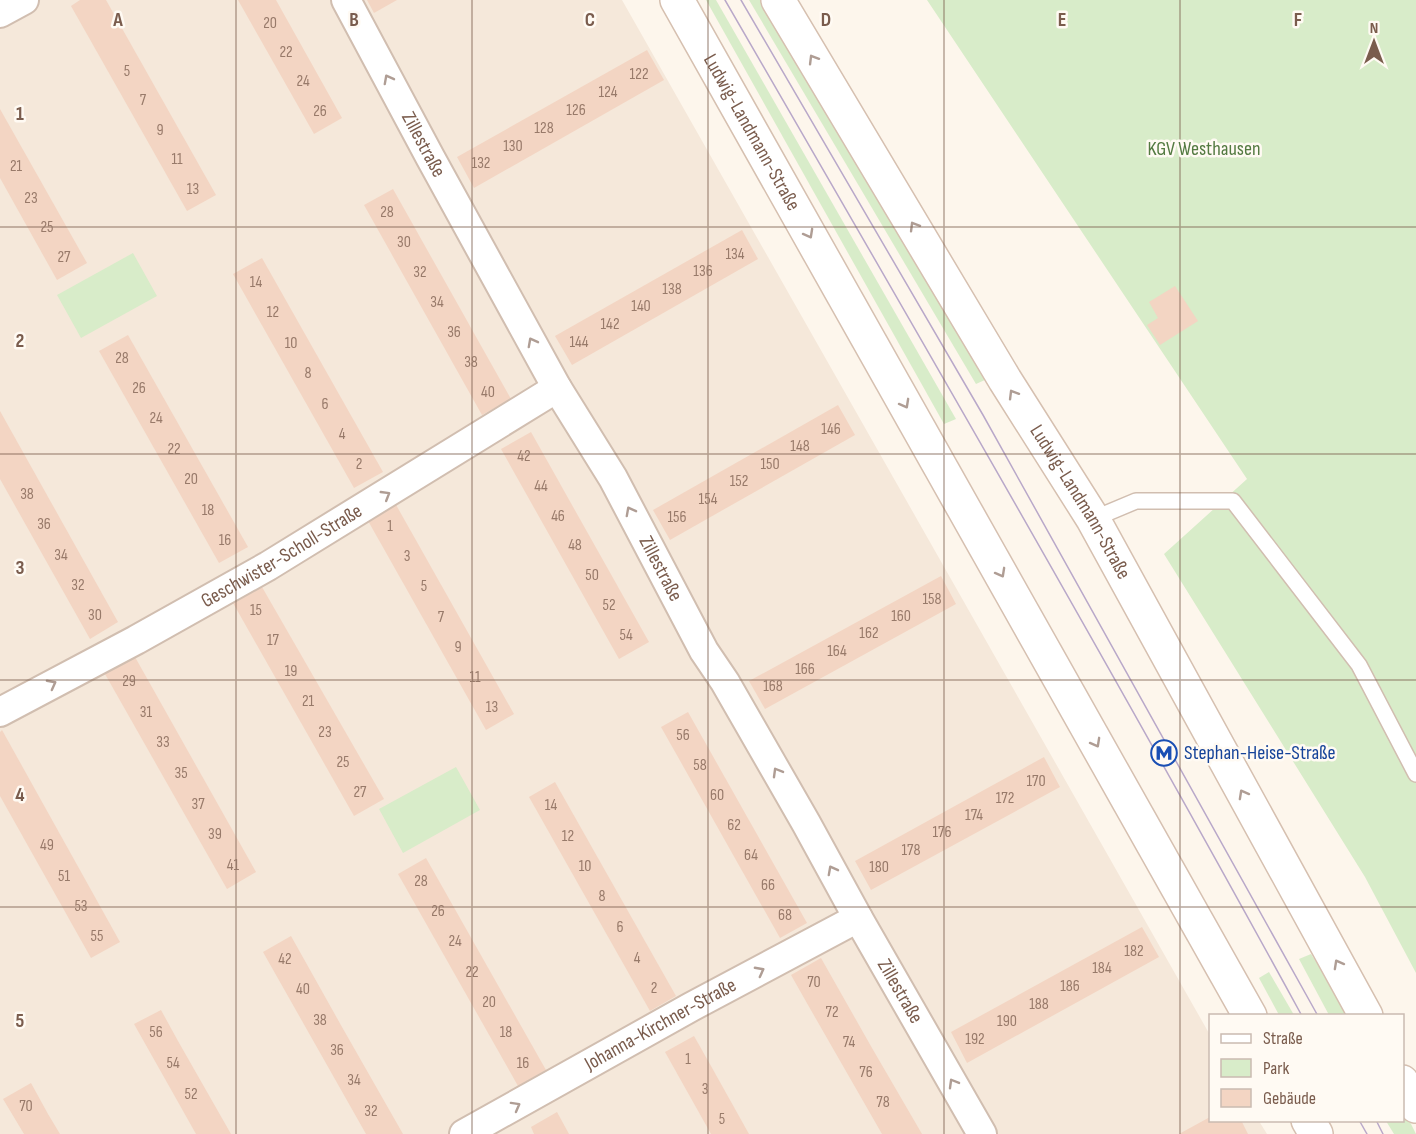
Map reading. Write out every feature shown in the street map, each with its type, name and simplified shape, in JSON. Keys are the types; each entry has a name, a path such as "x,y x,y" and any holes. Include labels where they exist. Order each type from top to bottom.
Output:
{"main road":[{"name":"Ludwig-Landmann-Straße","path":"677,0 1249,1014"},
{"name":"Ludwig-Landmann-Straße","path":"778,0 1011,390 1093,519 1365,1014"},
{"path":"1404,1085 1416,1106"}],"street":[{"path":"0,13 24,0"},
{"name":"Zillestraße","path":"346,0 557,388 613,478 704,651 725,682 982,1134"},
{"name":"Geschwister-Scholl-Straße","path":"0,711 136,640 268,566 557,388"},
{"name":"Johanna-Kirchner-Straße","path":"464,1134 691,1007 858,918"}],"lane":[{"path":"1093,519 1136,501 1233,501 1359,665 1416,774"}],"shaded area":[{"path":"0,0 622,0 1209,1033 1209,1122 1260,1122 1267,1134 0,1134"}],"green space":[{"path":"706,0 716,0 956,419 944,424"},
{"path":"749,0 760,0 987,379 976,384"},
{"name":"KGV Westhausen","path":"927,0 1416,0 1416,973 1365,877 1164,554 1247,479"},
{"path":"133,253 157,296 81,338 57,295"},
{"path":"456,767 480,810 403,853 379,809"},
{"path":"1311,954 1350,1014 1328,1014 1299,959"},
{"path":"1269,972 1293,1014 1278,1014 1259,978"},
{"path":"1404,1110 1416,1134 1394,1134 1387,1122 1404,1122"}],"building":[{"path":"80,0 106,0 216,195 187,211 71,6"},
{"path":"238,0 276,0 342,118 314,134"},
{"path":"367,0 397,0 374,13"},
{"path":"647,50 664,80 474,188 457,157"},
{"path":"0,109 87,263 57,280 0,178"},
{"path":"393,189 511,399 482,415 364,205"},
{"path":"742,230 758,259 572,365 555,336"},
{"path":"262,258 383,472 354,488 233,274"},
{"path":"1175,286 1198,321 1160,345 1147,325 1158,318 1149,302"},
{"path":"128,335 248,547 219,563 99,351"},
{"path":"838,405 855,435 670,540 653,510"},
{"path":"0,411 118,622 90,639 0,479"},
{"path":"531,432 649,642 619,659 501,449"},
{"path":"395,503 514,714 486,730 367,519"},
{"path":"941,576 956,604 765,709 749,681"},
{"path":"262,587 384,799 354,816 233,603"},
{"path":"135,657 256,872 227,889 105,674"},
{"path":"688,712 807,923 780,938 661,727"},
{"path":"2,730 120,942 91,958 0,796 0,732"},
{"path":"1044,757 1060,787 871,890 855,861"},
{"path":"555,782 676,996 650,1011 529,797"},
{"path":"426,858 546,1070 518,1086 398,874"},
{"path":"1142,927 1159,957 967,1063 951,1032"},
{"path":"291,936 403,1134 366,1134 263,952"},
{"path":"821,958 922,1134 882,1134 791,975"},
{"path":"161,1010 231,1134 196,1134 134,1024"},
{"path":"694,1036 749,1134 711,1134 665,1052"},
{"path":"31,1083 60,1134 24,1134 3,1099"},
{"path":"557,1112 569,1134 534,1134 531,1127"},
{"path":"1209,1118 1209,1122 1242,1122 1248,1134 1179,1134"}],"tram line":[{"path":"725,0 1089,633 1301,1014"},
{"path":"741,0 983,415 1317,1014"},
{"path":"1360,1122 1367,1134"},
{"path":"1377,1122 1383,1134"}],"place":[{"name":"Stephan-Heise-Straße","path":"1164,753"}]}
